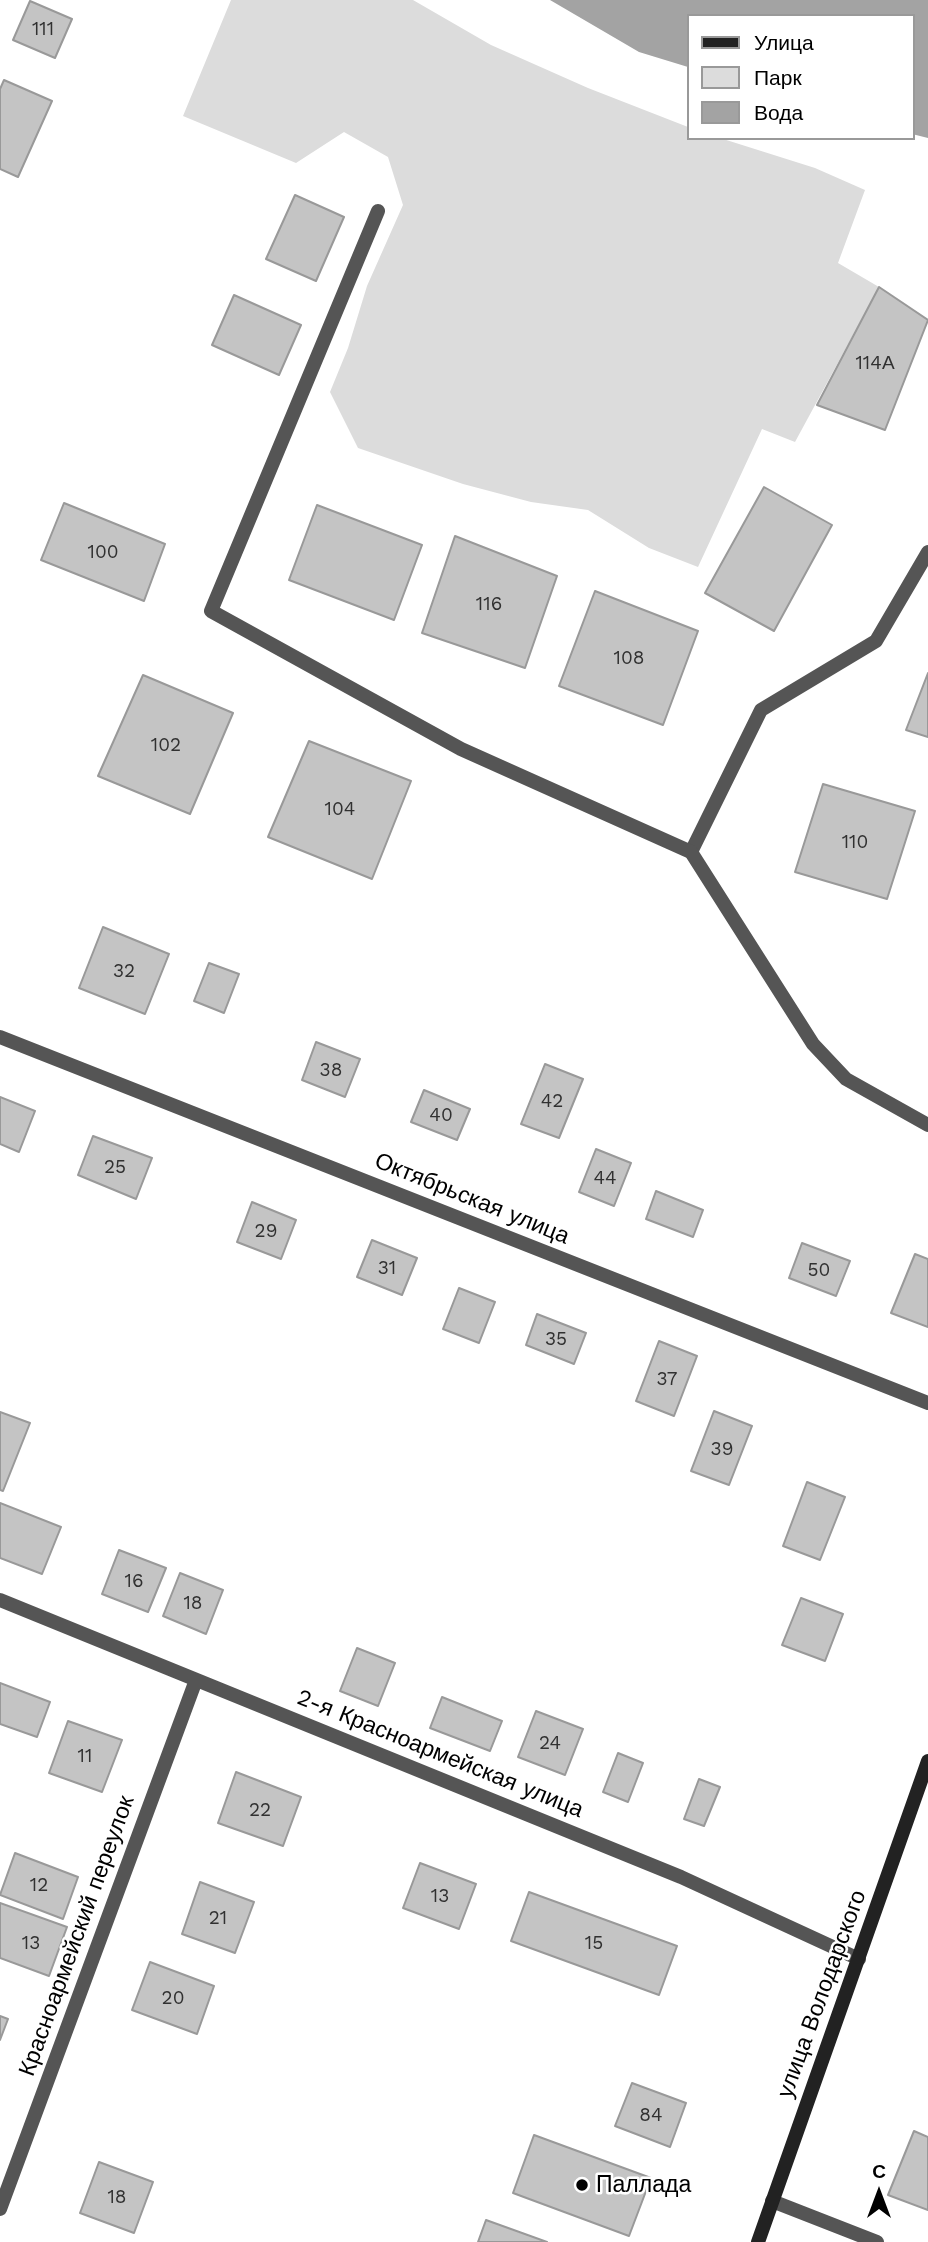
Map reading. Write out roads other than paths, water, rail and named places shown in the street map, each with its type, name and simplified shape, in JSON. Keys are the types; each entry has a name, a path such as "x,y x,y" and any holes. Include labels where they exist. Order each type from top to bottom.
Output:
{"main road":[{"name":"улица Володарского","path":"758,2242 928,1761"}],"street":[{"path":"378,211 211,611 461,749 691,852 813,1044 846,1079 928,1125"},
{"path":"691,852 761,710 876,641 928,552"},
{"name":"Октябрьская улица","path":"0,1037 928,1403"},
{"name":"2-я Красноармейская улица","path":"0,1600 681,1877 859,1959"},
{"name":"Красноармейский переулок","path":"0,2209 196,1680"},
{"path":"772,2201 877,2242"}],"water":[{"path":"550,0 928,0 928,138 914,134 914,14 687,14 687,67 639,52"}],"place":[{"name":"Паллада","path":"582,2185"}]}
